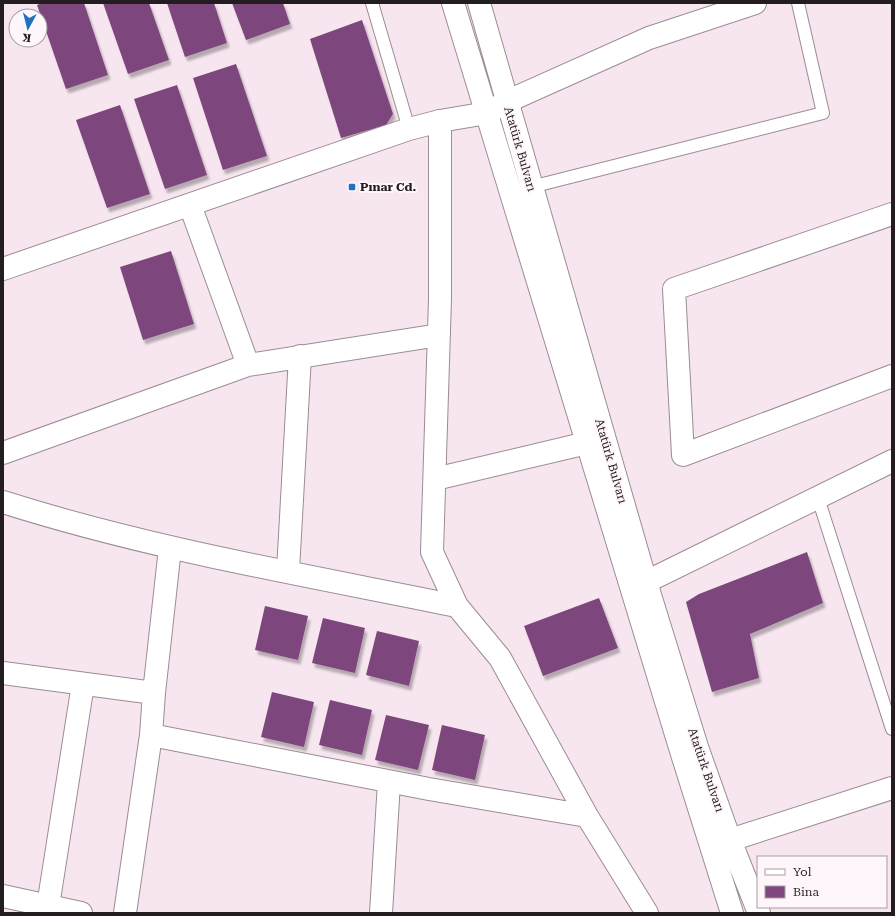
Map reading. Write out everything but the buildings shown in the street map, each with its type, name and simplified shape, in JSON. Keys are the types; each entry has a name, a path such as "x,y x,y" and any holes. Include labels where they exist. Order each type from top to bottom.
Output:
{"street":[{"name":"Atatürk Bulvarı","path":"453,3 732,913"},
{"name":"Atatürk Bulvarı","path":"479,3 506,102 646,582 697,747 758,913"},
{"path":"3,269 409,130 440,121 487,113 506,102 648,38 755,3"},
{"path":"440,121 439,335 432,552 458,606 500,658 587,816 647,913"},
{"path":"190,204 248,365"},
{"path":"892,214 674,289 683,455 892,376"},
{"path":"3,453 248,365 439,335"},
{"path":"288,571 300,356"},
{"path":"435,479 587,443"},
{"path":"646,582 892,461"},
{"path":"3,502 48,516 170,548 458,606"},
{"path":"125,913 151,735 154,693 170,548"},
{"path":"3,673 154,693"},
{"path":"48,906 83,684"},
{"path":"151,735 389,782 587,816"},
{"path":"381,913 389,782"},
{"path":"730,840 892,788"},
{"path":"3,896 81,913"}],"lane":[{"path":"372,3 409,130"},
{"path":"531,187 823,113 798,3"},
{"path":"818,498 892,729"}],"place":[{"name":"Pınar Cd.","path":"352,187"}]}
